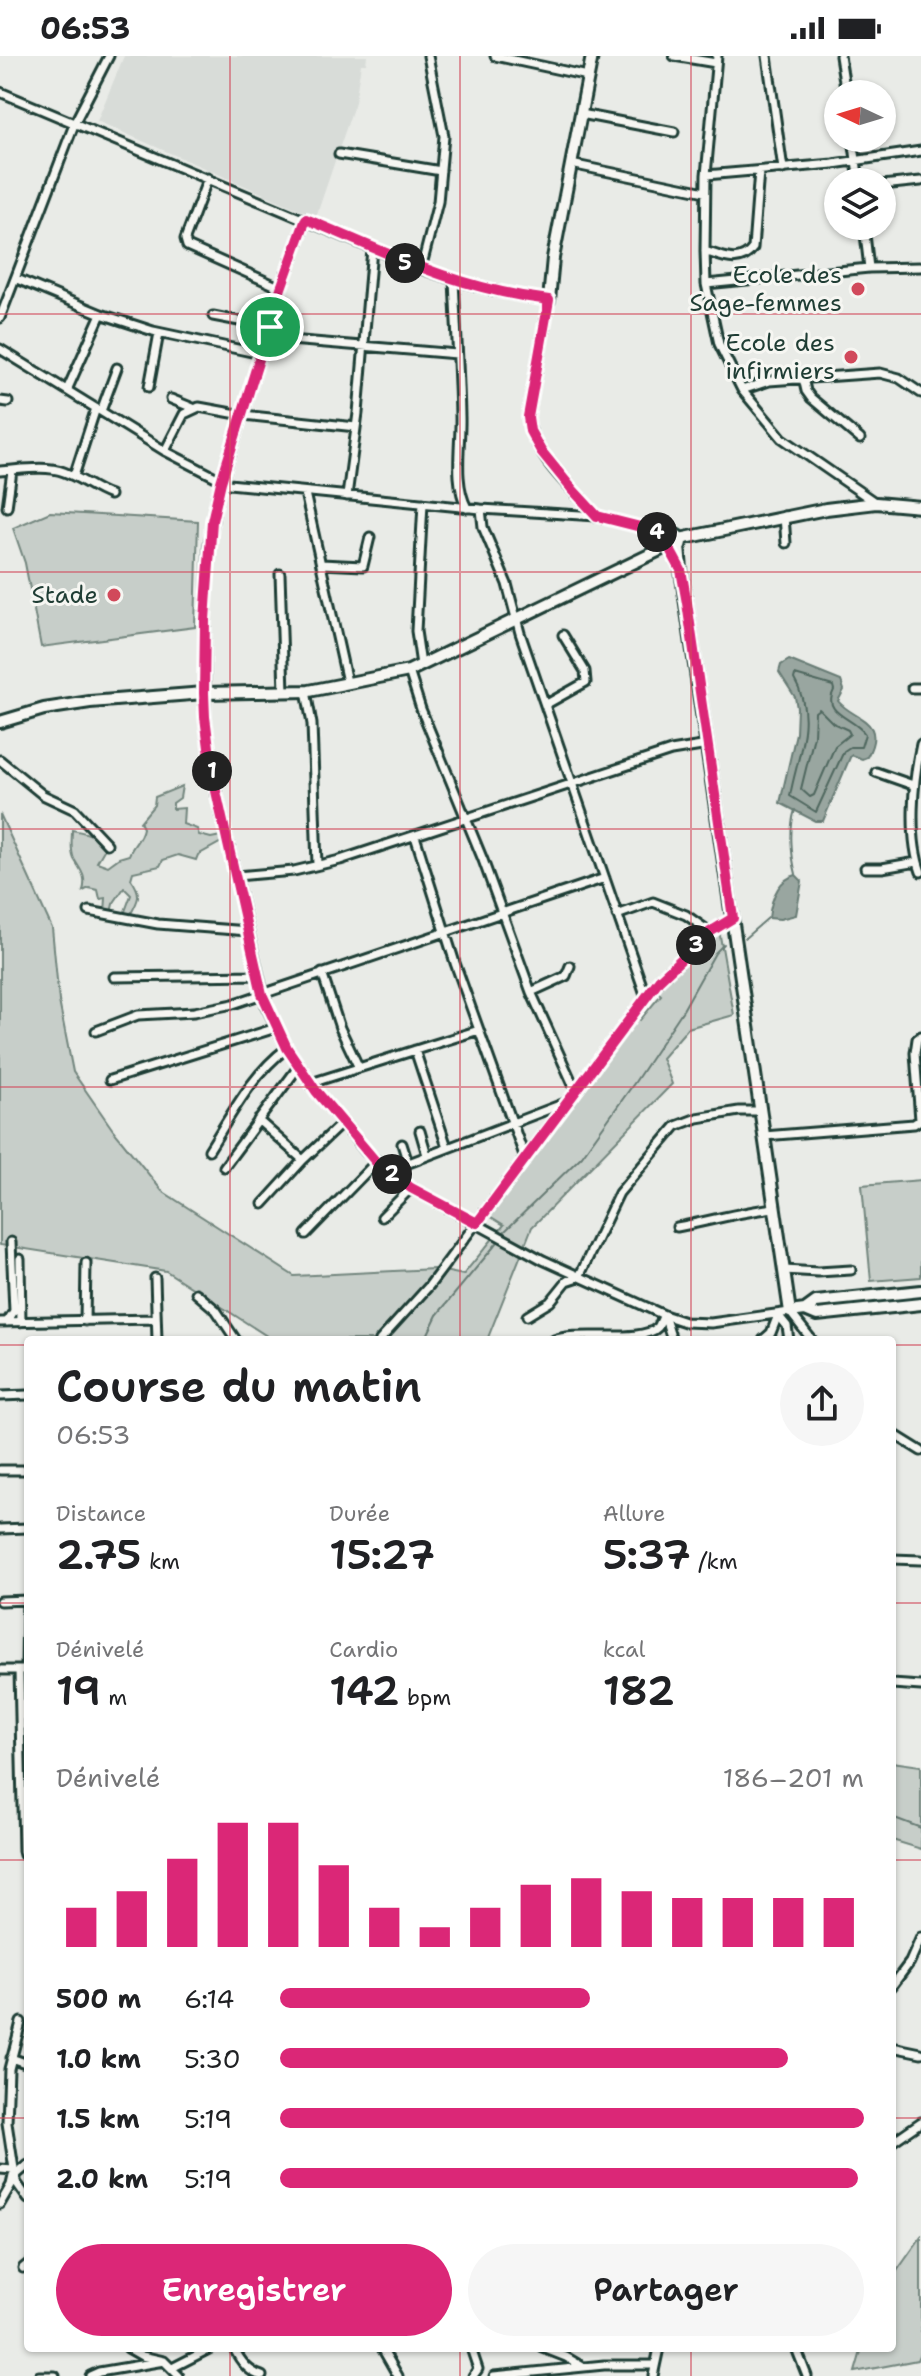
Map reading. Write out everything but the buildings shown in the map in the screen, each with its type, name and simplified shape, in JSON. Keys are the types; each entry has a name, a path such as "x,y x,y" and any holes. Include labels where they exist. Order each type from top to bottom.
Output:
{"street":[{"path":"0,318 75,122 109,56"},
{"path":"421,269 438,202 444,136 428,56"},
{"path":"495,56 588,76"},
{"path":"592,56 553,258 549,300 528,417 530,431 541,451 597,516"},
{"path":"674,56 717,60 706,175 705,251 706,284 719,344 742,390 782,438 876,503"},
{"path":"767,56 783,169"},
{"path":"840,56 844,80"},
{"path":"0,92 421,269 516,296 549,300"},
{"path":"581,114 674,132"},
{"path":"706,175 857,161 921,151"},
{"path":"855,152 858,168"},
{"path":"339,154 441,171"},
{"path":"571,164 705,192"},
{"path":"705,251 738,260 747,257 753,248 759,171"},
{"path":"208,178 185,239 187,246 281,288"},
{"path":"896,184 921,181"},
{"path":"306,219 281,288 221,482 209,544 205,620 205,717 213,778 262,994 287,1048 342,1123 376,1162 411,1188 579,1277 664,1315 685,1322 711,1323 805,1310 816,1302 921,1291"},
{"path":"866,240 869,268"},
{"path":"347,496 372,249"},
{"path":"706,284 869,268 921,267"},
{"path":"17,279 101,314 159,333 261,354"},
{"path":"454,280 460,474 462,498 467,508"},
{"path":"67,390 101,314"},
{"path":"213,316 270,327"},
{"path":"149,387 159,333"},
{"path":"266,338 457,354"},
{"path":"0,349 221,482 247,488 467,508 597,516 649,530 673,543 681,570 708,745 790,1312 809,1336"},
{"path":"74,476 98,409 117,368"},
{"path":"742,390 769,381 880,373 899,378 921,393"},
{"path":"803,378 811,398 860,439"},
{"path":"171,399 193,408 356,427"},
{"path":"165,451 184,414 193,408"},
{"path":"0,471 48,468 74,476 110,495"},
{"path":"7,507 12,471"},
{"path":"305,493 347,682"},
{"path":"421,665 416,631 423,503"},
{"path":"0,722 44,709 90,702 204,693 306,691 409,671 673,543 784,516 876,503 921,507"},
{"path":"481,509 483,527 507,584 545,705 646,997"},
{"path":"784,516 786,543"},
{"path":"321,564 363,566 370,537"},
{"path":"280,574 284,692"},
{"path":"545,705 586,682 585,671 563,635"},
{"path":"409,671 531,992 575,1089"},
{"path":"306,691 312,724 317,865"},
{"path":"921,744 913,785 913,832 921,872"},
{"path":"237,876 272,874 317,865 415,836 671,751 708,745"},
{"path":"0,760 43,795 75,810 107,844"},
{"path":"876,772 913,785"},
{"path":"415,836 525,1158"},
{"path":"865,868 917,862"},
{"path":"96,1031 138,1015 219,1008 605,878"},
{"path":"617,915 653,902 686,915 710,932"},
{"path":"89,911 158,924 248,931"},
{"path":"384,1336 429,1286 659,980 710,932 733,918"},
{"path":"531,992 566,976 570,966"},
{"path":"322,973 340,1028 359,1068"},
{"path":"114,977 258,975"},
{"path":"110,1080 276,1028"},
{"path":"311,1083 479,1030"},
{"path":"764,1136 914,1124 920,1120 915,1053 917,1039 921,1036"},
{"path":"209,1150 256,1078 273,1058 287,1048"},
{"path":"415,1050 447,1147"},
{"path":"224,1167 299,1066"},
{"path":"388,1171 568,1102"},
{"path":"527,1316 550,1302 567,1281 579,1277 619,1193 676,1126 708,1116 761,1111"},
{"path":"258,1120 303,1160"},
{"path":"263,1204 342,1123"},
{"path":"420,1131 427,1155"},
{"path":"402,1144 408,1163"},
{"path":"306,1234 376,1162"},
{"path":"382,1217 411,1188"},
{"path":"677,1227 727,1218 750,1210 775,1208"},
{"path":"3,1322 14,1311 11,1242"},
{"path":"20,1259 21,1322"},
{"path":"85,1321 86,1263"},
{"path":"784,1270 851,1270"},
{"path":"155,1278 157,1336"},
{"path":"196,1293 216,1310 233,1336"},
{"path":"805,1310 817,1315 921,1304"},
{"path":"622,1336 649,1333 659,1326 664,1315"},
{"path":"664,1315 671,1336"},
{"path":"768,1336 778,1315"},
{"path":"778,1315 787,1326 788,1336"},
{"path":"3,1322 156,1319"},
{"path":"573,1336 596,1336"},
{"path":"0,1396 24,1395"},
{"path":"896,1435 921,1451"},
{"path":"0,1470 24,1470"},
{"path":"0,1529 24,1528"},
{"path":"896,1559 921,1560"},
{"path":"0,1601 24,1600"},
{"path":"0,1670 24,1669"},
{"path":"896,1684 921,1686"},
{"path":"24,1720 24,1764"},
{"path":"24,1830 24,1855"},
{"path":"896,1981 910,1962 921,1937"},
{"path":"21,2022 11,2058 7,2123 13,2170 16,2182 24,2192"},
{"path":"896,2048 921,2053"},
{"path":"11,2058 24,2063"},
{"path":"896,2139 921,2122"},
{"path":"16,2182 16,2175 24,2168"},
{"path":"0,2169 13,2170"},
{"path":"0,2204 11,2185 13,2170"},
{"path":"135,2352 164,2361 179,2376"},
{"path":"172,2368 203,2352"},
{"path":"236,2352 240,2361 262,2376"},
{"path":"384,2352 398,2376"},
{"path":"472,2352 478,2369 473,2376"},
{"path":"553,2352 583,2367"},
{"path":"653,2376 658,2352"},
{"path":"798,2352 807,2376"},
{"path":"90,2376 127,2366 164,2361"},
{"path":"494,2376 583,2367 654,2365"},
{"path":"127,2366 131,2376"},
{"path":"39,2376 55,2376"}],"shaded area":[{"path":"124,56 367,56 366,64 361,64 355,102 316,217 97,121"},
{"name":"Stade","path":"50,512 198,521 195,627 41,647 25,563 13,528"},
{"path":"182,786 180,798 173,803 173,809 184,808 183,824 197,829 199,835 211,838 221,836 223,841 198,855 196,860 178,855 163,860 160,866 133,872 131,879 138,897 130,915 124,914 131,895 124,888 111,913 105,913 106,898 100,899 98,890 89,888 83,891 84,877 72,852 72,830 87,833 99,841 104,850 97,862 108,866 129,855 142,832 140,822 154,805 155,797"},
{"path":"0,814 52,928 59,1001 73,1072 113,1130 162,1191 294,1276 434,1269 463,1275 504,1225 488,1215 635,1017 640,1020 661,995 657,991 719,930 734,1015 688,1028 662,1058 672,1084 532,1227 489,1336 267,1336 166,1271 0,1245"},
{"path":"921,1180 921,1277 871,1281 862,1185"},
{"path":"896,1763 921,1766 921,1849 896,1841"},
{"path":"921,2237 921,2351 917,2360 855,2372 861,2352 896,2352 896,2272"}],"water":[{"path":"789,660 841,681 844,690 838,701 866,722 873,735 867,757 862,759 851,755 823,821 815,821 780,803 796,733 795,697 779,672 781,665"},
{"path":"796,875 802,881 796,915 769,918 776,892 784,881"}],"waterway":[{"path":"795,810 791,842 796,874"},
{"path":"745,938 768,918"},
{"path":"504,1232 582,1156 635,1082 683,1010 715,953 724,944"},
{"path":"427,1336 437,1315 497,1243"},
{"path":"896,1819 921,1828"}],"place":[{"name":"Ecole des Sage-femmes","path":"858,289"},
{"name":"Ecole des infirmiers","path":"851,357"},
{"name":"Stade","path":"114,595"}],"route":[{"path":"306,219 372,249 454,280 516,296 549,300 528,417 530,431 541,451 597,516 672,535 667,544 681,570 733,918 710,932 659,980 477,1223 411,1188 366,1152 316,1091 287,1048 262,994 213,778 204,693 212,521 270,327 306,219"}]}
